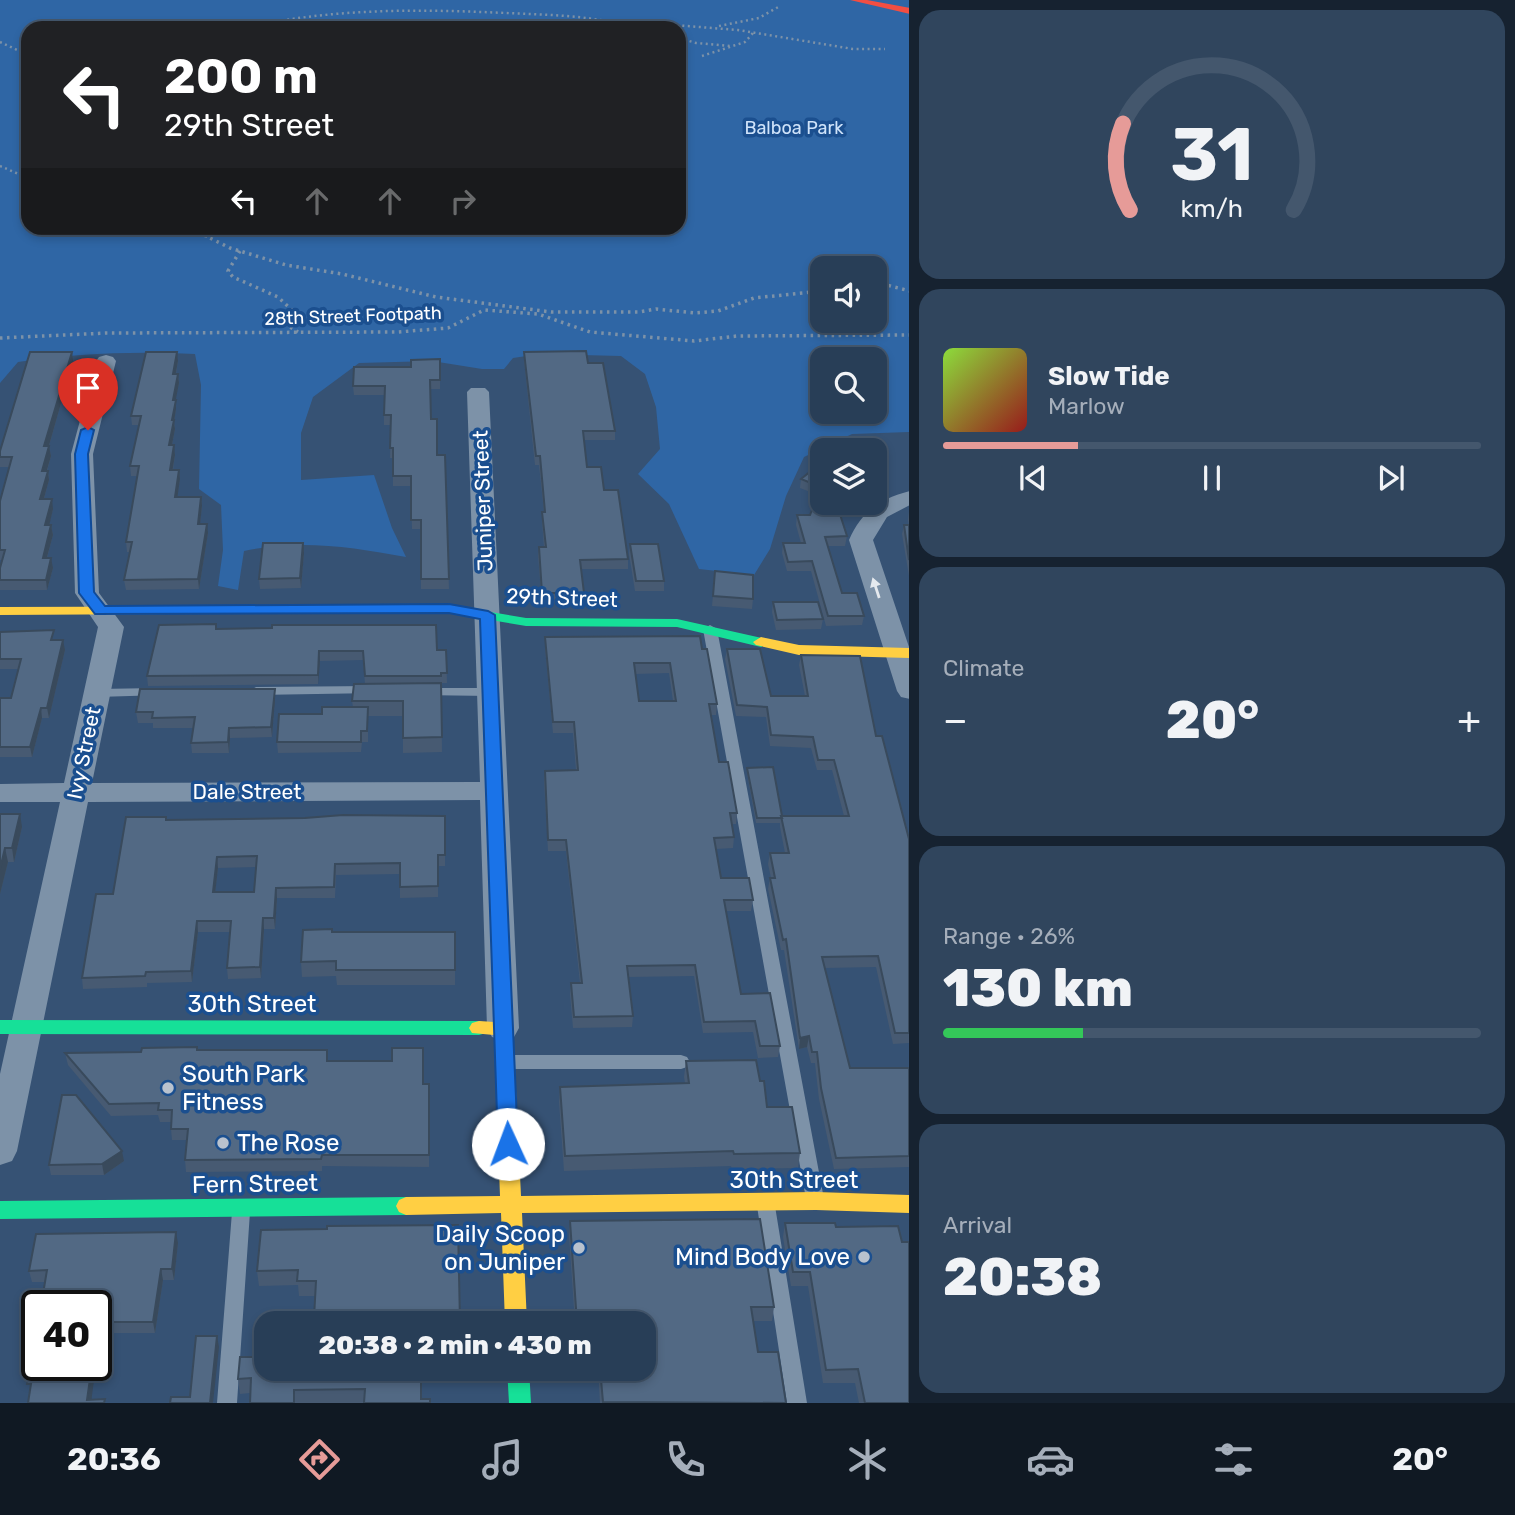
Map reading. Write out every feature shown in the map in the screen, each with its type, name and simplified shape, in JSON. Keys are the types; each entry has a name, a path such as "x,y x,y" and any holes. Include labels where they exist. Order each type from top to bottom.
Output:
{"street":[{"path":"854,0 909,11"},
{"path":"867,0 909,11"},
{"name":"Ivy Street","path":"0,1151 13,1027 76,792 111,627 87,593 82,454 107,361"},
{"name":"Juniper Street","path":"478,392 515,1311"},
{"path":"909,498 882,509 869,521 861,540 903,653 909,691"},
{"name":"29th Street","path":"0,611 449,609 526,622 677,622 799,650 903,653"},
{"name":"Dale Street","path":"0,793 494,791"},
{"name":"30th Street","path":"13,1027 503,1028"},
{"name":"30th Street","path":"510,1204 816,1201 909,1204"},
{"name":"Fern Street","path":"0,1210 510,1204"},
{"path":"519,1381 520,1403"}],"lane":[{"path":"710,629 816,1201"},
{"path":"237,691 386,691"},
{"path":"97,693 173,692"},
{"path":"407,692 490,692"},
{"path":"505,1062 681,1062"},
{"path":"765,1201 797,1403"},
{"path":"227,1403 241,1207"}],"path":[{"path":"709,27 759,18 780,6"},
{"path":"275,21 292,17 409,9 533,13 611,21"},
{"path":"561,21 611,21"},
{"path":"686,26 754,32 853,49 885,49"},
{"path":"702,56 734,47 754,32"},
{"path":"686,40 734,47"},
{"path":"0,42 21,52"},
{"path":"0,166 21,175"},
{"path":"202,235 240,251 286,265 342,274 436,297 562,313 639,312 656,309 695,313 718,311 754,298 810,292"},
{"path":"240,251 230,264 229,271 233,278 288,304 295,313 290,327 306,334"},
{"path":"887,285 909,291"},
{"name":"28th Street Footpath","path":"0,338 139,333 306,334 448,328 484,310 538,314 590,332 694,341 737,336 909,335"}],"green space":[{"name":"Balboa Park","path":"0,0 909,0 909,432 810,438 810,454 804,457 786,496 770,549 754,575 699,569 669,504 638,474 660,449 656,407 645,374 621,356 540,354 513,358 504,369 482,369 432,361 359,363 313,397 301,433 301,480 374,475 392,528 406,557 366,550 305,545 265,547 244,551 238,590 218,586 223,550 221,505 199,489 201,385 195,354 63,357 18,362 0,383"}],"building":[{"path":"586,351 588,363 603,363 615,431 583,431 587,467 601,467 604,490 618,490 628,559 580,560 584,593 542,593 539,547 546,547 542,512 545,512 540,456 536,456 524,352"},
{"path":"30,352 72,352 44,446 49,446 42,471 48,471 40,499 52,499 45,525 51,525 43,558 51,558 46,580 0,580 5,550 0,550 0,501 12,457 0,457 0,451"},
{"path":"146,352 177,352 173,374 178,374 169,445 174,445 170,470 179,470 175,497 201,497 198,524 207,524 198,579 124,580 132,542 126,542 139,466 130,466 141,416 131,416"},
{"path":"440,359 440,380 430,380 431,419 437,419 437,455 445,455 449,579 421,579 421,520 411,520 411,476 393,476 391,415 384,415 385,386 353,386 354,367 411,367 411,360"},
{"path":"810,472 810,483 801,479"},
{"path":"797,515 840,515 847,536 825,537 842,593 857,593 864,616 828,616 812,561 788,562 783,543 805,543"},
{"path":"904,525 909,525 909,560"},
{"path":"263,543 303,543 300,578 259,579"},
{"path":"630,544 658,544 664,581 636,581"},
{"path":"715,571 753,575 753,599 713,596"},
{"path":"773,602 818,602 823,619 777,620"},
{"path":"216,624 216,629 272,628 272,625 436,625 437,650 446,650 447,673 441,673 441,676 365,676 363,651 319,651 318,675 147,676 159,625"},
{"path":"54,630 51,640 63,640 47,708 41,708 30,747 0,747 0,698 11,698 21,659 0,659 0,632"},
{"path":"700,636 702,649 707,649 717,704 709,704 719,762 728,762 737,813 730,813 734,837 714,838 721,878 749,878 753,900 724,900 741,994 770,993 780,1046 760,1046 755,1021 704,1022 695,965 627,966 633,1016 574,1017 571,983 582,983 566,840 548,840 545,771 578,770 574,722 553,722 545,637","holes":["634,663 670,663 676,701 639,701"]},
{"path":"727,649 760,649 771,696 808,696 801,655 860,656 876,736 882,736 909,839 909,1033 895,1033 878,956 822,957 850,1068 909,1068 909,1156 836,1158 821,1088 817,1052 812,1052 809,1036 800,1038 786,939 783,940 770,878 775,878 770,853 789,853 781,816 849,816 834,760 818,760 813,737 771,735 767,707 737,705"},
{"path":"441,683 442,737 403,738 403,701 352,701 354,684"},
{"path":"140,689 275,689 271,727 229,728 228,742 191,743 195,717 152,718 153,712 136,712"},
{"path":"322,707 368,707 367,731 361,731 361,742 277,742 279,714 322,714"},
{"path":"773,767 782,818 757,818 747,768"},
{"path":"0,814 20,814 12,848 5,848 0,869"},
{"path":"343,815 445,816 445,855 438,855 438,886 400,887 400,863 335,864 334,887 276,888 274,918 263,918 260,967 227,968 231,921 197,921 191,971 82,978 96,894 113,894 126,817 166,817 166,820","holes":["257,856 254,892 213,892 217,857"]},
{"path":"332,929 332,932 455,932 455,970 336,970 336,961 301,962 303,930"},
{"path":"197,1047 197,1050 327,1050 327,1061 392,1061 392,1048 423,1048 423,1084 429,1084 429,1155 322,1155 321,1159 185,1160 188,1129 171,1129 172,1110 158,1110 159,1103 109,1104 65,1053 141,1052 142,1048"},
{"path":"756,1060 760,1081 764,1081 767,1107 792,1107 800,1153 734,1154 733,1151 565,1156 560,1087 689,1083 686,1061"},
{"path":"62,1095 76,1095 122,1151 102,1164 49,1165"},
{"path":"760,1219 774,1307 751,1307 758,1352 778,1352 786,1403 603,1402 601,1381 656,1381 656,1311 576,1311 570,1221"},
{"path":"785,1223 835,1223 836,1227 898,1226 902,1242 909,1242 909,1403 865,1403 858,1369 826,1370 810,1272 793,1272"},
{"path":"458,1225 460,1311 314,1311 316,1281 297,1281 298,1270 257,1271 261,1230 327,1229 327,1226"},
{"path":"176,1232 172,1269 161,1269 153,1322 112,1322 112,1290 44,1290 47,1270 29,1271 36,1234"},
{"path":"196,1336 217,1336 210,1403 170,1403 171,1397 190,1397"},
{"path":"240,1357 254,1357 254,1381 421,1381 421,1399 430,1399 430,1403 364,1403 365,1389 294,1390 294,1403 250,1403 251,1378 238,1379"},
{"path":"28,1381 90,1381 87,1400 105,1399 104,1403 28,1403 31,1384 27,1384"}],"traffic: fast":[{"path":"333,610 449,609 526,622 677,623 761,642"},
{"path":"0,1027 479,1028"},
{"path":"0,1210 406,1206"},
{"path":"519,1381 520,1403"}],"traffic: slow":[{"path":"0,611 333,610"},
{"path":"761,642 799,650 909,653"},
{"path":"479,1028 503,1028 515,1311"},
{"path":"406,1206 816,1201 909,1204"}],"traffic: jam":[{"path":"854,0 909,11"}],"place":[{"name":"South Park Fitness","path":"168,1088"},
{"name":"The Rose","path":"223,1143"},
{"name":"Daily Scoop on Juniper","path":"579,1248"},
{"name":"Mind Body Love","path":"864,1257"}],"route":[{"path":"88,430 82,454 87,593 101,610 449,609 488,615 508,1144"}]}
